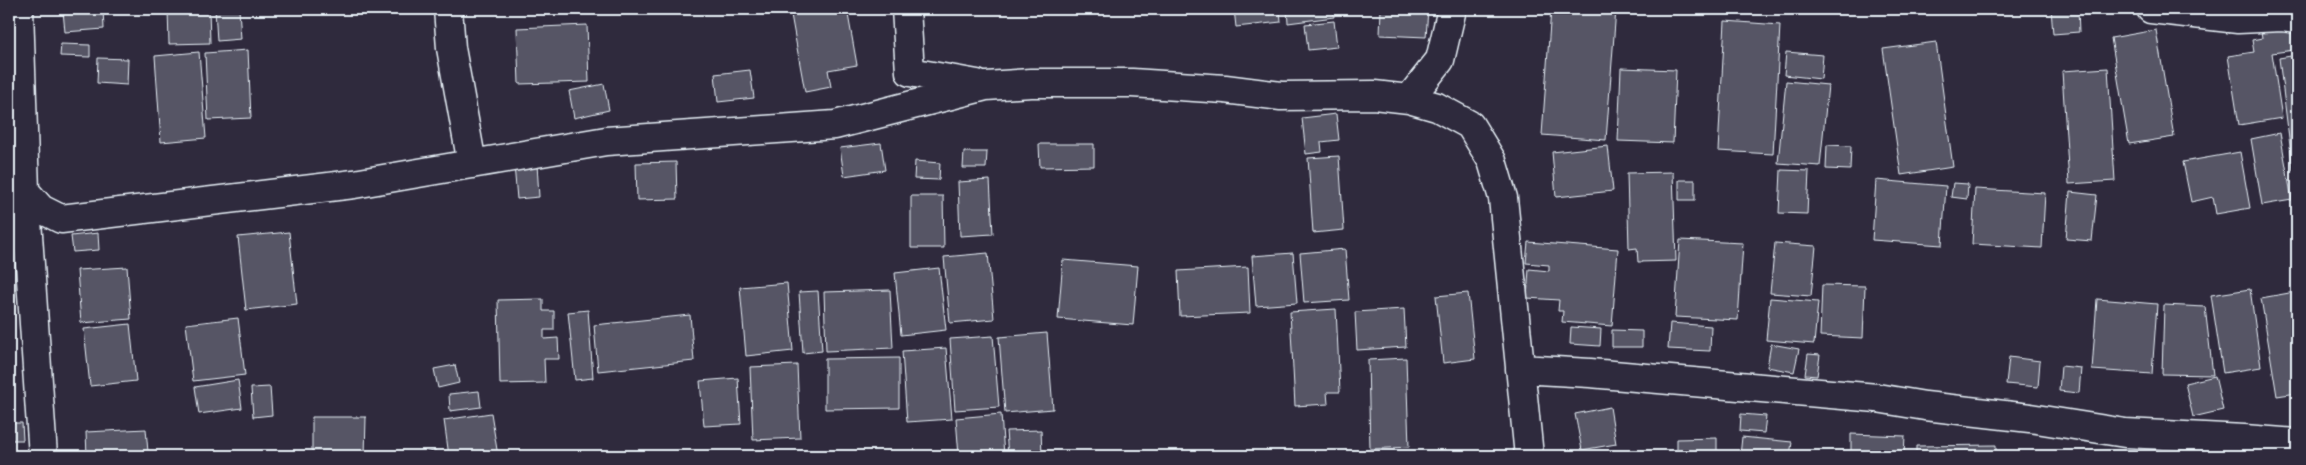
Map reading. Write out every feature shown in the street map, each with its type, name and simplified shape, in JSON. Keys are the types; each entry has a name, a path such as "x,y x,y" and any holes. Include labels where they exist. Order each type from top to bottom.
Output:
{"street":[{"path":"18,9 26,190 43,456"},
{"path":"448,9 451,48 472,164"},
{"path":"906,9 910,72 986,86 1132,83 1225,89 1281,96 1374,95 1409,98 1437,107 1470,125 1492,162 1503,198 1529,456"},
{"path":"1409,98 1440,60 1452,9"},
{"path":"2151,9 2238,19 2282,17 2297,19"},
{"path":"26,190 41,210 61,219 354,184 606,141 835,125 986,86"},
{"path":"1520,369 1877,398 1925,406 2030,418 2125,433 2244,439 2297,444"}],"building":[{"path":"103,9 104,29 65,32 63,11"},
{"path":"168,9 209,9 210,43 169,44"},
{"path":"215,9 239,9 241,39 217,41"},
{"path":"790,9 847,9 857,65 828,70 831,87 805,92"},
{"path":"1234,9 1280,9 1281,22 1236,27"},
{"path":"1287,9 1333,9 1334,17 1288,23"},
{"path":"1381,9 1428,9 1426,37 1380,35"},
{"path":"1551,9 1616,9 1606,140 1542,135"},
{"path":"2051,9 2078,9 2079,32 2053,34"},
{"path":"2290,19 2294,50 2272,53 2282,118 2239,125 2228,56 2254,52 2252,40 2262,38 2260,23"},
{"path":"1334,21 1337,47 1308,50 1305,24"},
{"path":"1725,21 1780,25 1773,154 1718,151"},
{"path":"587,25 589,82 519,84 517,28"},
{"path":"2156,30 2174,137 2129,144 2111,38"},
{"path":"1936,42 1953,167 1901,175 1883,49"},
{"path":"61,44 90,45 90,57 60,56"},
{"path":"248,50 251,118 208,120 205,53"},
{"path":"199,52 206,138 161,142 155,56"},
{"path":"1786,52 1823,55 1821,79 1784,75"},
{"path":"2297,55 2297,169 2293,170 2279,58"},
{"path":"98,58 128,59 127,85 97,83"},
{"path":"1621,68 1676,70 1673,143 1618,141"},
{"path":"2108,68 2115,181 2069,184 2062,71"},
{"path":"750,70 754,98 718,102 715,74"},
{"path":"1786,81 1828,85 1820,166 1778,163"},
{"path":"604,84 609,110 574,118 569,91"},
{"path":"1336,114 1339,140 1321,142 1322,152 1306,154 1302,118"},
{"path":"2280,133 2292,200 2262,205 2251,139"},
{"path":"881,143 885,170 844,176 840,148"},
{"path":"1039,144 1094,144 1094,166 1040,167"},
{"path":"1827,145 1851,146 1850,170 1826,169"},
{"path":"1608,146 1613,191 1556,197 1552,152"},
{"path":"964,152 987,152 986,168 963,168"},
{"path":"2240,152 2250,208 2216,214 2213,197 2191,202 2183,162"},
{"path":"1339,156 1344,230 1313,233 1308,158"},
{"path":"915,161 940,163 939,180 914,179"},
{"path":"676,162 677,199 637,200 636,163"},
{"path":"537,164 539,197 517,199 514,165"},
{"path":"1781,170 1809,171 1807,214 1779,213"},
{"path":"1673,172 1676,261 1638,262 1637,248 1629,249 1627,173"},
{"path":"990,180 993,234 960,236 958,182"},
{"path":"1679,180 1695,180 1695,200 1679,200"},
{"path":"1876,180 1946,186 1942,245 1872,240"},
{"path":"1953,183 1968,184 1967,199 1951,197"},
{"path":"1975,189 2045,193 2042,248 1972,244"},
{"path":"2070,192 2097,195 2092,241 2066,239"},
{"path":"911,196 943,196 944,248 911,248"},
{"path":"289,232 297,304 246,310 238,237"},
{"path":"98,233 99,250 73,252 71,236"},
{"path":"1680,240 1743,243 1738,320 1675,317"},
{"path":"1528,242 1618,249 1612,326 1562,322 1563,311 1558,311 1559,300 1527,298 1529,269 1549,271 1549,265 1526,263"},
{"path":"1775,243 1816,246 1811,296 1770,293"},
{"path":"1345,249 1349,300 1304,303 1300,253"},
{"path":"988,253 994,319 950,323 944,257"},
{"path":"1293,253 1297,303 1256,306 1252,256"},
{"path":"1063,260 1138,266 1133,325 1058,319"},
{"path":"127,267 131,319 81,323 77,270"},
{"path":"1248,267 1250,313 1180,316 1178,271"},
{"path":"939,268 946,330 901,335 895,273"},
{"path":"787,283 793,351 746,356 740,287"},
{"path":"1822,285 1865,286 1863,338 1820,336"},
{"path":"2250,289 2261,367 2223,373 2211,295"},
{"path":"890,290 893,348 826,351 824,292"},
{"path":"818,291 822,351 803,353 799,292"},
{"path":"2295,292 2297,304 2297,393 2277,396 2261,298"},
{"path":"1468,293 1475,359 1443,363 1436,296"},
{"path":"1770,298 1818,302 1814,344 1766,340"},
{"path":"543,299 543,311 554,311 554,330 544,330 544,339 558,338 559,359 544,359 545,383 500,384 498,300"},
{"path":"2097,299 2157,304 2152,374 2092,370"},
{"path":"2164,305 2205,307 2213,375 2162,374"},
{"path":"1336,309 1340,392 1327,392 1328,404 1295,406 1290,312"},
{"path":"1404,309 1406,347 1357,350 1355,312"},
{"path":"588,310 593,378 575,380 568,312"},
{"path":"690,315 694,361 598,371 594,325"},
{"path":"238,318 245,375 193,381 186,324"},
{"path":"1670,323 1711,326 1710,351 1668,349"},
{"path":"130,324 136,381 90,386 84,329"},
{"path":"1571,327 1601,329 1600,346 1570,344"},
{"path":"1612,330 1642,331 1642,347 1612,347"},
{"path":"1047,333 1053,409 1005,413 999,337"},
{"path":"993,336 999,407 955,410 950,339"},
{"path":"1771,344 1799,349 1794,372 1767,367"},
{"path":"9,346 12,388 9,388"},
{"path":"946,348 952,419 907,422 902,351"},
{"path":"1808,354 1820,355 1817,376 1805,375"},
{"path":"2009,357 2040,361 2038,387 2006,384"},
{"path":"899,358 899,408 825,409 825,359"},
{"path":"1406,358 1409,447 1370,449 1368,360"},
{"path":"455,365 459,383 438,388 434,369"},
{"path":"797,365 800,438 753,440 750,367"},
{"path":"2061,366 2081,368 2079,393 2059,391"},
{"path":"2215,376 2223,410 2193,417 2185,383"},
{"path":"738,378 741,424 704,426 700,381"},
{"path":"238,380 242,408 199,414 195,387"},
{"path":"270,387 272,415 253,417 251,388"},
{"path":"479,391 481,407 450,411 449,394"},
{"path":"1610,407 1616,444 1582,450 1575,414"},
{"path":"491,413 498,456 449,456 444,420"},
{"path":"1001,414 1004,456 959,456 956,418"},
{"path":"1741,414 1766,416 1764,433 1740,431"},
{"path":"312,417 366,417 365,456 312,456"},
{"path":"9,423 22,423 23,440 9,440"},
{"path":"146,429 148,452 87,456 86,432"},
{"path":"1041,430 1042,455 1008,456 1006,431"},
{"path":"1851,434 1905,436 1904,456 1851,456"},
{"path":"1742,437 1792,442 1790,456 1740,456"},
{"path":"1717,438 1717,456 1677,456 1677,439"},
{"path":"1996,445 1996,456 1916,456 1916,446"},
{"path":"436,451 437,456 406,456 406,455"},
{"path":"2046,454 2077,455 2077,456 2045,456"}]}
